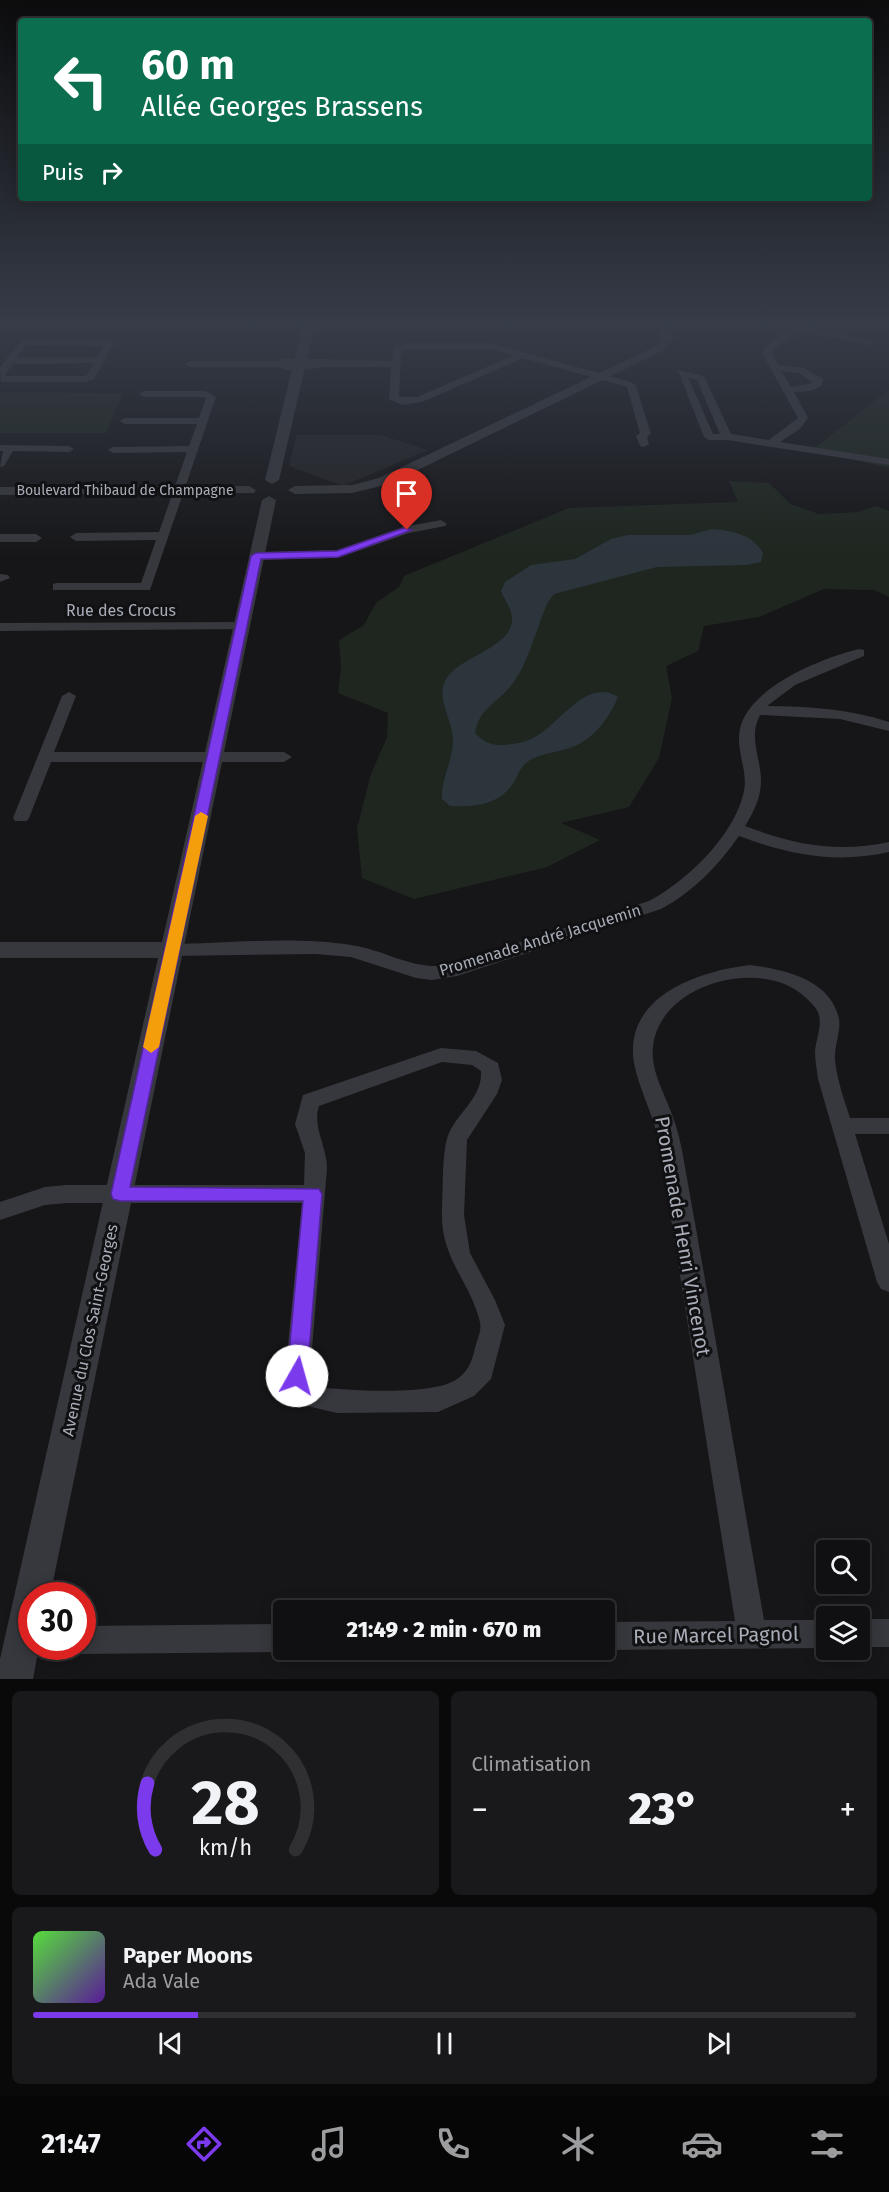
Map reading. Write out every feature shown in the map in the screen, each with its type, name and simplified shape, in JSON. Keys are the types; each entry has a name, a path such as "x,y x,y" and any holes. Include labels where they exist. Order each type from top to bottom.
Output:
{"street":[{"path":"57,587 146,586 209,402"},
{"name":"Avenue du Clos Saint-Georges","path":"35,1582 242,626 256,556 263,490 289,402"},
{"path":"263,490 290,496 296,490 352,489 384,480 548,402"},
{"path":"638,402 646,434 641,436 644,444"},
{"path":"694,402 709,436 889,462"},
{"path":"712,402 727,437"},
{"path":"770,444 797,426 802,418 794,402"},
{"path":"125,421 204,421"},
{"path":"0,464 5,448 69,449"},
{"path":"113,450 194,449"},
{"name":"Boulevard Thibaud de Champagne","path":"0,491 263,490"},
{"path":"256,556 338,554 407,530 441,524"},
{"path":"76,537 163,537"},
{"path":"0,538 36,538"},
{"name":"Rue des Crocus","path":"0,627 242,626"},
{"path":"755,711 777,690 859,653"},
{"path":"21,818 38,772 47,757 69,696"},
{"path":"755,711 831,712 870,720 889,727"},
{"name":"Promenade André Jacquemin","path":"172,950 325,949 352,951 416,972 432,974 450,971 655,905 681,890 726,842 751,800 753,780 746,752 746,731 755,711"},
{"path":"47,757 284,757"},
{"path":"734,828 790,847 829,855 862,854 889,847"},
{"path":"0,950 172,950"},
{"name":"Promenade Henri Vincenot","path":"752,1635 675,1172 662,1114 643,1067 644,1042 650,1024 677,992 724,974 753,970 776,973 800,982 822,1002 830,1018 831,1032 824,1054 828,1079 889,1282"},
{"path":"441,1055 476,1058 490,1068 492,1080 487,1094 457,1139 454,1231 459,1254 487,1307 493,1325 482,1371 465,1388 438,1400 337,1401 312,1396 297,1376 313,1194 316,1168 315,1146 305,1130 304,1122 310,1101 441,1055"},
{"path":"842,1126 889,1126"},
{"path":"0,1211 45,1196 313,1194"},
{"path":"870,1633 889,1633"},
{"name":"Rue Marcel Pagnol","path":"615,1636 816,1634"},
{"path":"96,1640 273,1638"},
{"name":"Avenue du Clos Saint-Georges","path":"14,1679 18,1640"}],"shaded area":[{"path":"0,402 119,402 106,433 0,433"},
{"path":"873,402 889,402 889,468 812,450"},
{"path":"297,435 381,435 428,450 343,486 289,466"},
{"path":"729,481 769,483 790,504 819,514 859,512 875,506 889,511 889,597 874,590 824,589 759,617 704,626 698,651 666,666 672,698 659,758 629,807 561,823 600,840 547,867 414,899 362,878 357,828 371,774 387,737 388,713 338,693 341,667 339,640 364,625 376,603 399,587 404,576 569,508 738,502"},
{"path":"712,529 734,532 748,538 763,553 761,562 747,565 657,567 554,594 548,602 519,674 508,690 485,711 477,724 475,733 491,744 518,743 541,733 572,706 594,693 606,692 618,697 615,705 600,727 580,744 541,755 526,763 503,795 478,805 450,806 442,799 453,740 442,695 445,681 451,672 504,637 510,628 512,617 501,591 505,582 531,565 575,559 611,539 628,535 690,535"}],"slow traffic":[{"path":"151,1047 201,816"}],"route":[{"path":"297,1376 313,1194 120,1194 256,556 338,554 407,530"}]}
